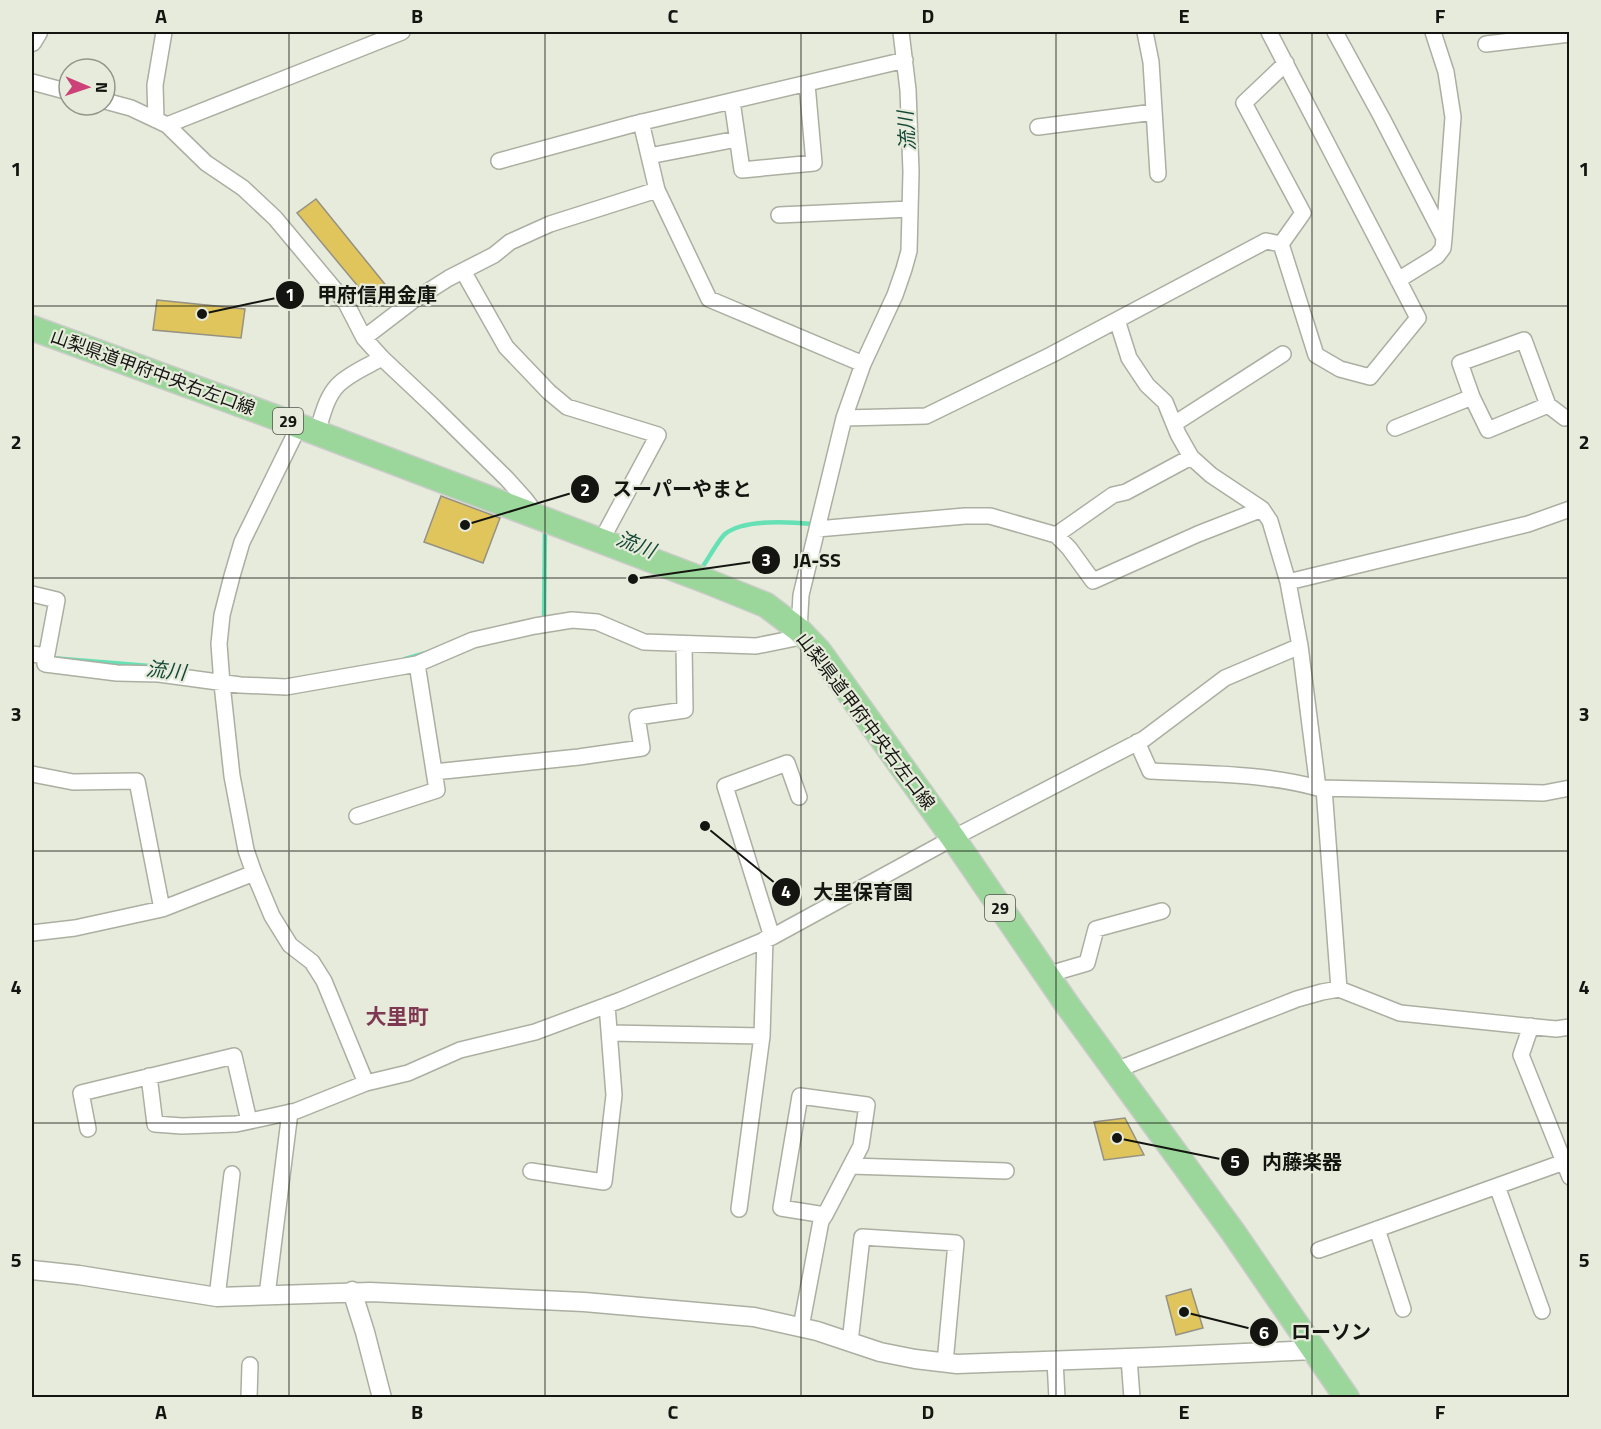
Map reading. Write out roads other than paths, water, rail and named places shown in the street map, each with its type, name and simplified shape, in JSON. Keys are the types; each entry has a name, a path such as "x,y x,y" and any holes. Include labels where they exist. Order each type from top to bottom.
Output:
{"main road":[{"name":"山梨県道甲府中央右左口線","path":"32,328 308,429 548,521 605,535 766,605 803,633 819,651 953,838 1046,975 1233,1232 1347,1398"}],"street":[{"path":"32,42 38,32"},
{"path":"161,122 155,85 165,32"},
{"path":"161,122 402,32"},
{"path":"32,594 57,600 39,655 45,664 117,673 159,674 222,684 286,687 417,664 473,640 572,620 597,622 644,642 756,646 803,633 801,595 844,418 863,364 895,295 909,251 911,172 908,90 901,32"},
{"path":"1145,32 1151,62 1158,174"},
{"path":"1269,32 1418,318 1370,377 1340,369 1316,355 1281,244"},
{"path":"1335,32 1444,238"},
{"path":"1486,44 1569,34"},
{"path":"1398,280 1437,256 1443,248 1453,117 1446,72 1436,35"},
{"path":"499,161 641,122 905,60"},
{"path":"1281,244 1303,213 1244,103 1286,63"},
{"path":"32,82 57,89"},
{"path":"732,101 742,170 814,163 807,84"},
{"path":"117,104 161,122 206,162 243,188 275,218 346,303 364,338 382,358 507,478 548,521"},
{"path":"1038,127 1154,112"},
{"path":"641,122 657,190 709,299 863,364"},
{"path":"649,156 737,140"},
{"path":"364,338 411,302 494,255 510,242 550,224 657,190"},
{"path":"779,215 910,209"},
{"path":"844,418 927,416 1051,355 1266,241 1281,244"},
{"path":"463,271 506,347 549,392 567,407 658,435 605,535"},
{"path":"1117,320 1129,358 1147,385 1165,402 1191,457 1211,475 1262,509 1270,521 1288,582 1321,788 1339,989"},
{"path":"1548,405 1488,430 1472,397 1460,363 1524,340 1548,405 1565,418 1569,417"},
{"path":"1174,424 1283,354"},
{"path":"366,1083 324,981 312,962 290,945 272,916 246,850 232,776 219,644 222,615 242,542 308,429 337,386 354,373 382,358"},
{"path":"1395,428 1472,397"},
{"path":"1056,535 1113,495 1126,492 1191,457"},
{"path":"1288,582 1528,524 1569,508"},
{"path":"817,529 965,516 990,516 1056,535 1069,548 1093,581 1198,534 1262,509"},
{"path":"434,772 642,748 638,717 685,710 684,644"},
{"path":"149,1076 156,1124 182,1126 236,1124 290,1112 366,1083 408,1073 460,1050 535,1032 608,1005 769,938 953,838 1144,739 1225,678 1300,646"},
{"path":"357,816 437,790 417,664"},
{"path":"1137,742 1150,771 1261,777 1293,781 1321,788 1544,793 1569,788"},
{"path":"739,1209 762,1036 769,938 725,786 787,764 799,797"},
{"path":"32,774 73,782 137,781 162,909"},
{"path":"32,933 75,928 162,909 254,873"},
{"path":"1046,975 1087,963 1095,929 1162,911"},
{"path":"1116,1070 1297,999 1339,989 1400,1012 1556,1029 1569,1027"},
{"path":"531,1171 604,1182 614,1095 608,1005"},
{"path":"1319,1250 1497,1186 1567,1170 1521,1055 1531,1026"},
{"path":"609,1033 762,1036"},
{"path":"88,1129 81,1093 234,1056 249,1121"},
{"path":"801,1327 821,1221 825,1215 861,1146 867,1105 800,1096 781,1208 825,1215"},
{"path":"267,1295 290,1112"},
{"path":"851,1166 1006,1171"},
{"path":"217,1297 232,1174"},
{"path":"1497,1186 1542,1311"},
{"path":"1377,1229 1403,1309"},
{"path":"849,1342 862,1238 956,1243 945,1363"},
{"path":"32,1270 79,1275 217,1297 352,1291 585,1302 754,1317 801,1327 880,1352 957,1364 1315,1350"},
{"path":"352,1291 382,1398"},
{"path":"1129,1358 1132,1398"},
{"path":"1055,1360 1057,1398"},
{"path":"249,1365 249,1398"}],"waterway":[{"name":"流川","path":"699,568 701,569 722,537 733,529 780,522 812,524 813,521"},
{"name":"流川","path":"540,619 544,618 545,529"},
{"name":"流川","path":"405,659 426,653"},
{"name":"流川","path":"51,658 162,667"}],"place":[{"name":"甲府信用金庫","path":"202,314"},
{"name":"スーパーやまと","path":"465,525"},
{"name":"JA-SS","path":"633,579"},
{"name":"大里保育園","path":"705,826"},
{"name":"内藤楽器","path":"1117,1138"},
{"name":"ローソン","path":"1184,1312"}],"district":[{"name":"大里町","path":"397,1016"}]}
